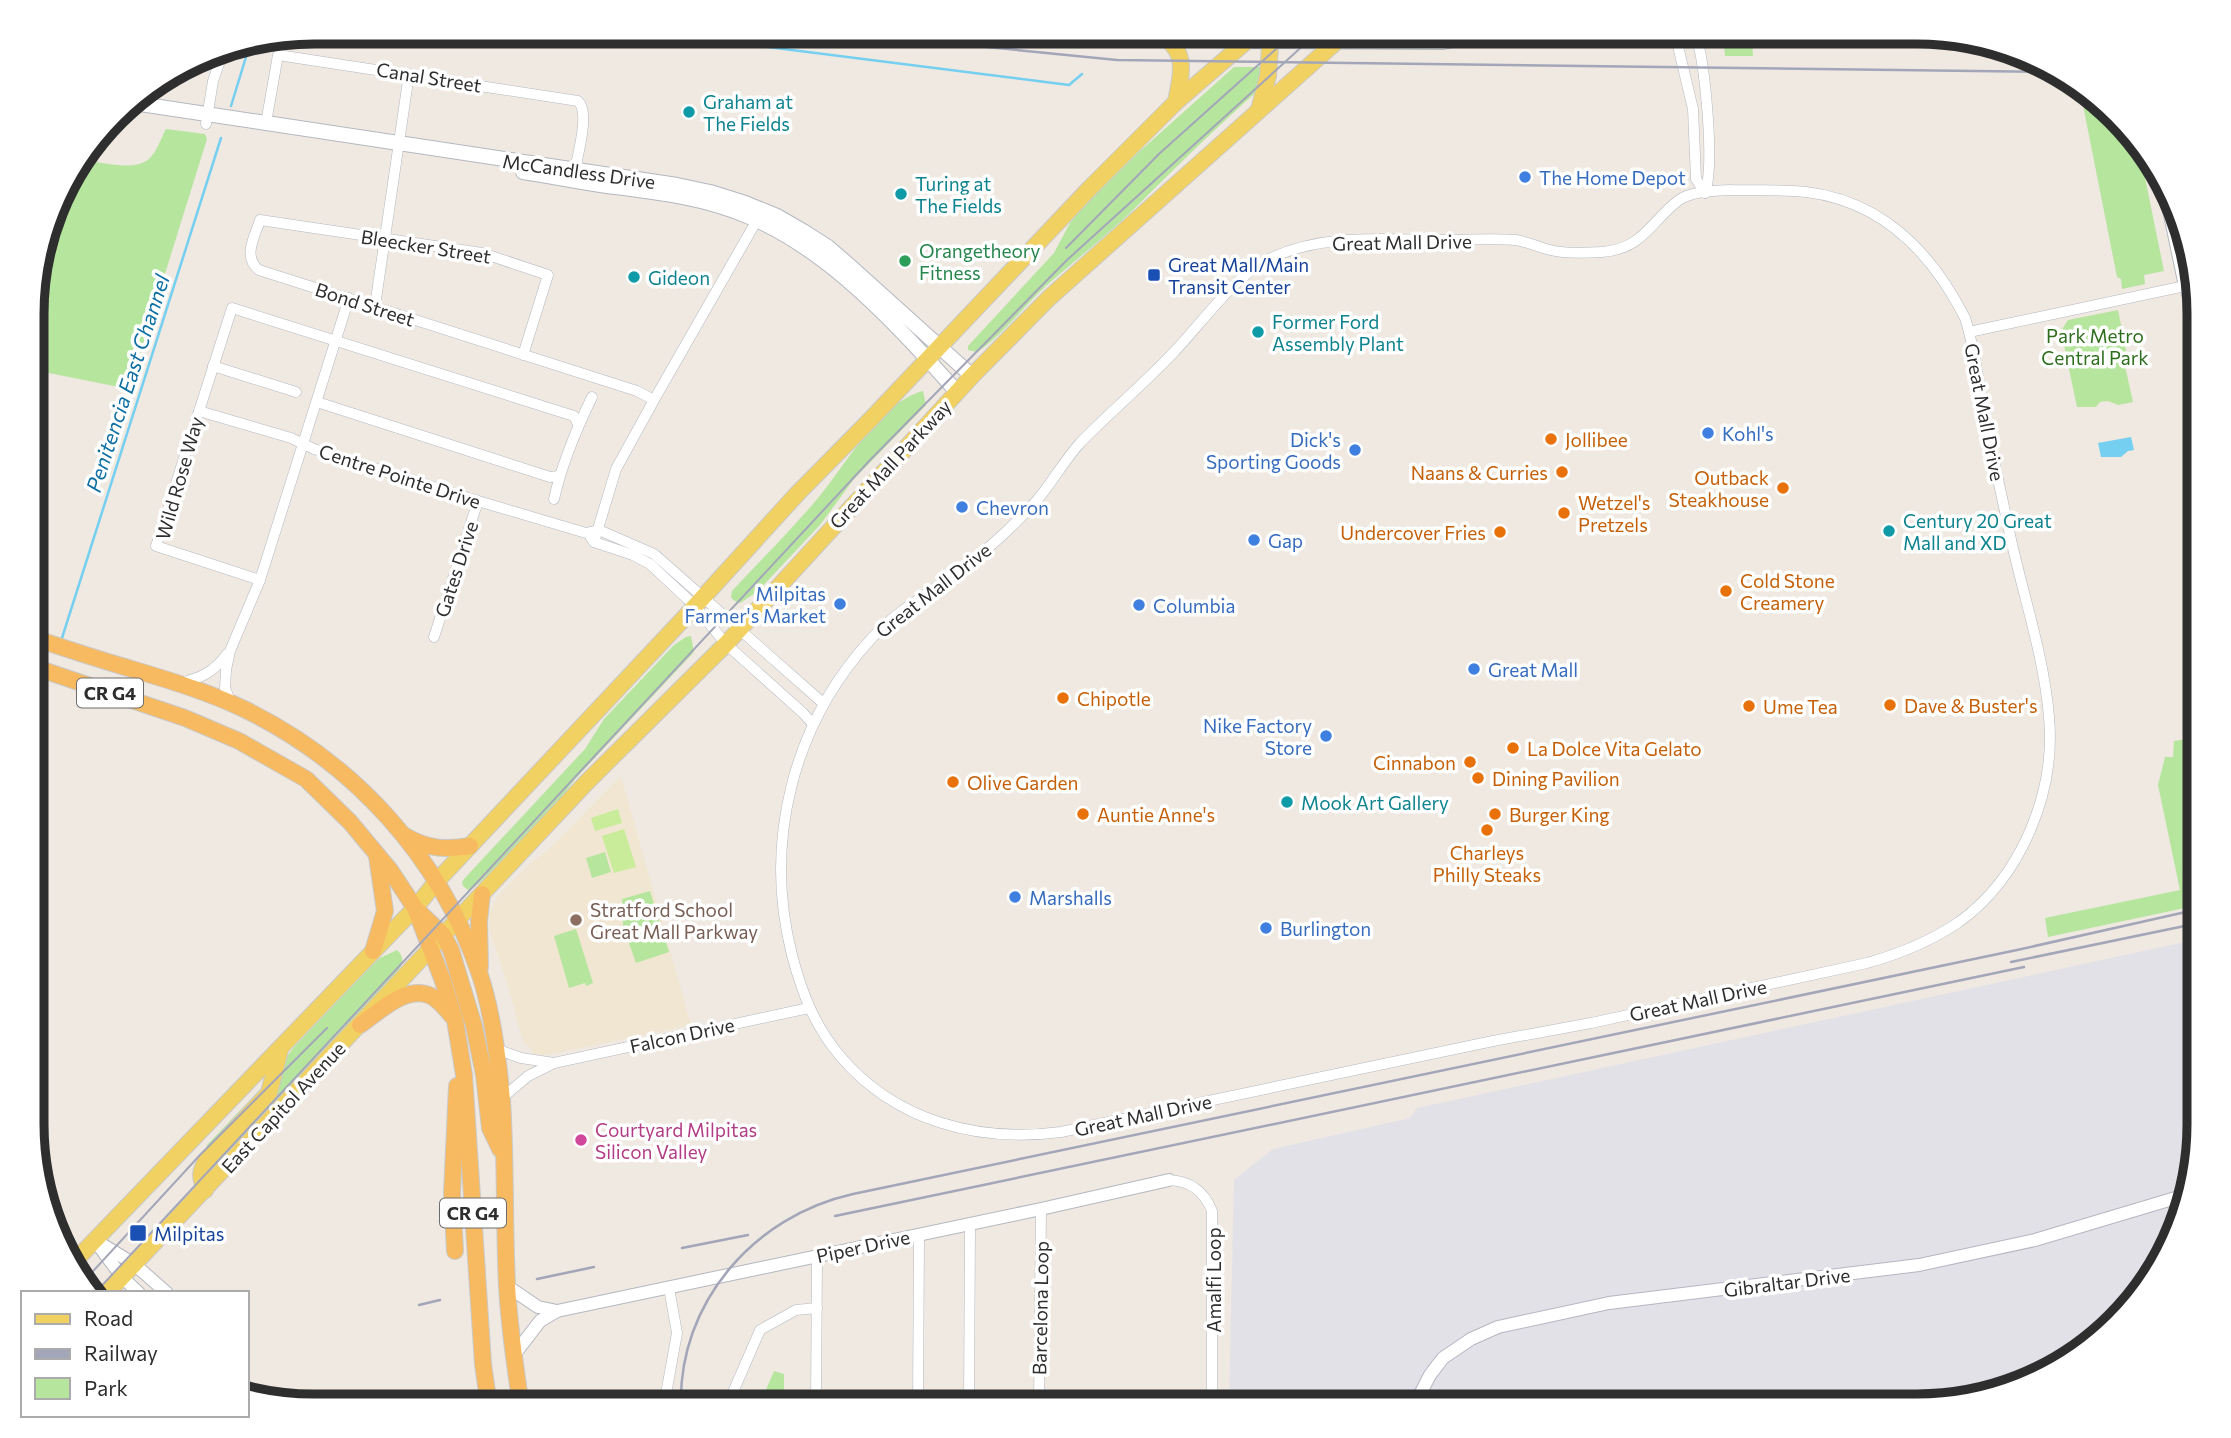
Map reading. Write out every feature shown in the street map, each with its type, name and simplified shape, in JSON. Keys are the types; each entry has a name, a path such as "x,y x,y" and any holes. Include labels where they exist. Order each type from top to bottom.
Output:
{"highway":[{"name":"CR G4","path":"44,641 180,683 232,703 284,729 333,765 382,808 437,881 457,920 480,976 496,1049 502,1099 507,1286 519,1394"},
{"name":"CR G4","path":"44,670 186,718 239,741 306,779 350,822 415,908 455,1020 468,1123 483,1364 487,1394"},
{"path":"402,835 429,848 470,846"},
{"path":"373,951 385,911 376,854"},
{"path":"480,976 479,921 482,894"},
{"path":"415,908 443,935 451,950 474,1026 491,1128 504,1158"},
{"path":"360,1025 404,996 423,993 431,996 455,1020"},
{"path":"455,1251 452,1193 459,1048"}],"main road":[{"path":"1172,44 1181,61 1176,102"},
{"path":"79,1257 415,908 437,881 797,494 1090,188 1176,102 1251,44"},
{"path":"1259,110 1268,76 1262,44"},
{"name":"Great Mall Parkway","path":"457,920 586,783 726,644 957,392 1049,298 1334,44"},
{"name":"McCandless Drive","path":"142,106 206,119 398,148 575,170 710,192 777,216 828,247 934,353 957,392"},
{"name":"McCandless Drive","path":"135,112 266,123 674,195 720,206 757,220 789,237 827,263 915,344 972,376"},
{"name":"East Capitol Avenue","path":"109,1291 457,920"},
{"path":"205,1190 200,1176 201,1170 207,1160 269,1093 280,1048"}],"street":[{"path":"1678,44 1693,108 1696,179 1705,192"},
{"path":"1698,44 1707,110 1709,181 1705,192"},
{"name":"Canal Street","path":"266,123 278,55 409,74 578,101 582,105 584,117 575,170"},
{"path":"206,119 220,60"},
{"path":"374,306 409,74"},
{"name":"Great Mall Drive","path":"1705,192 1804,192 1833,198 1869,212 1894,227 1926,256 1947,284 1965,318 2043,679 2050,733 2048,764 2033,823 2018,854 1985,899 1947,929 1894,955 1812,976 1075,1129 1025,1136 958,1129 903,1107 878,1091 850,1067 826,1037 803,996 788,942 780,856 790,786 813,724 823,703 870,640 904,609 963,569 1005,532 1046,489 1077,447 1174,353 1245,276 1261,264 1280,254 1336,240 1510,240 1558,251 1608,251 1639,239 1681,199 1705,192"},
{"name":"Bleecker Street","path":"260,220 482,253 548,275 523,355"},
{"name":"Bond Street","path":"260,220 250,253 255,267 637,391 654,400"},
{"path":"594,542 616,469 757,220"},
{"path":"2172,224 2187,295"},
{"path":"1969,332 2185,286"},
{"path":"199,411 303,444 349,298"},
{"name":"Wild Rose Way","path":"260,580 156,546 213,366 232,308 337,340"},
{"path":"337,340 574,416 578,424"},
{"path":"213,366 296,392"},
{"path":"554,499 559,476 578,424 593,397"},
{"path":"317,402 550,477 559,476"},
{"name":"Centre Pointe Drive","path":"232,703 225,688 230,651 260,580 303,444 360,465 586,533 599,530"},
{"name":"Gates Drive","path":"434,637 478,501"},
{"path":"599,530 654,554 699,602 726,644 813,724"},
{"path":"586,533 594,542 634,555 650,564 699,602 740,629 823,703"},
{"name":"Centre Pointe Drive","path":"180,683 203,677 219,666 230,651"},
{"name":"Falcon Drive","path":"502,1099 528,1076 554,1063 809,1008"},
{"name":"Falcon Drive","path":"496,1049 521,1058 554,1063"},
{"name":"Piper Drive","path":"514,1355 540,1321 557,1311 1170,1180"},
{"name":"Amalfi Loop","path":"1170,1180 1178,1180 1198,1188 1212,1211 1212,1394"},
{"name":"Gibraltar Drive","path":"1420,1394 1443,1358 1471,1339 1498,1327 1609,1303 1919,1265 2035,1240 2177,1198"},
{"name":"Barcelona Loop","path":"1039,1394 1041,1209"},
{"path":"969,1394 970,1224"},
{"path":"918,1394 919,1234"},
{"path":"94,1240 134,1264 165,1291"},
{"path":"94,1240 122,1277 137,1291"},
{"path":"816,1394 817,1256"},
{"path":"507,1286 538,1307 557,1311"},
{"path":"666,1394 677,1333 669,1288"},
{"path":"732,1394 760,1330 796,1310 817,1308"}],"shaded area":[{"name":"Stratford School Great Mall Parkway","path":"621,776 691,1025 557,1053 532,1054 533,1050 523,1042 489,928 490,911 497,897"},
{"path":"2187,942 2187,1142 2182,1177 2167,1228 2131,1289 2108,1315 2082,1338 2021,1374 1970,1389 1935,1394 1229,1394 1234,1180 1273,1149 1410,1118 1417,1108"}],"green space":[{"path":"1752,44 1753,56 1725,56 1724,45"},
{"path":"1234,67 1263,67 1261,88 1121,222 1047,285 995,338 977,352 968,350 968,346 1054,253 1070,223 1084,205"},
{"path":"2082,100 2108,123 2142,165 2164,271 2144,275 2145,284 2122,289 2121,279 2117,277"},
{"path":"166,129 205,134 207,139 129,389 44,372 46,279 58,227 72,194 91,161 135,165 149,159"},
{"name":"Park Metro Central Park","path":"2118,310 2128,360 2124,361 2133,402 2118,405 2108,401 2100,402 2096,407 2077,407 2061,331 2068,320"},
{"path":"923,391 926,405 854,479 820,525 757,592 740,603 733,600 732,591 813,504 876,423 906,398"},
{"path":"691,636 694,652 576,778 545,819 477,885 468,890 463,886 464,879 585,749 604,719 674,645"},
{"path":"2187,739 2187,908 2048,937 2045,918 2180,890 2158,785 2165,757 2173,757 2174,741"},
{"path":"618,809 622,823 595,831 591,818"},
{"path":"624,829 636,867 614,873 602,836"},
{"path":"605,852 611,872 592,878 586,858"},
{"path":"650,891 669,952 636,963 623,926 622,899"},
{"path":"576,929 593,983 569,988 554,936"},
{"path":"397,950 402,961 397,973 219,1165 212,1159 207,1145 369,968 380,958"},
{"path":"774,1371 784,1374 783,1394 764,1394"}],"water":[{"path":"2131,437 2134,450 2121,457 2101,457 2098,443"}],"waterway":[{"path":"743,44 1069,85 1082,74"},
{"name":"Penitencia East Channel","path":"231,106 247,52"},
{"name":"Penitencia East Channel","path":"62,638 221,138"}],"tram line":[{"path":"1066,248 1160,153 1282,44"},
{"path":"99,1288 871,459 1067,260 1305,44"},
{"path":"90,1275 200,1155 327,1028"}],"railway":[{"path":"964,44 1117,60 2036,72"},
{"path":"682,1394 683,1368 693,1333 708,1299 729,1270 754,1244 784,1222 817,1205 853,1194 2017,950 2187,912"},
{"path":"2011,962 2187,925"},
{"path":"835,1216 2024,967"},
{"path":"682,1248 748,1235"},
{"path":"537,1279 594,1267"},
{"path":"419,1305 440,1300"}],"place":[{"name":"Graham at The Fields","path":"689,112"},
{"name":"The Home Depot","path":"1525,177"},
{"name":"Turing at The Fields","path":"901,194"},
{"name":"Orangetheory Fitness","path":"905,261"},
{"name":"Great Mall/Main Transit Center","path":"1154,275"},
{"name":"Gideon","path":"634,277"},
{"name":"Former Ford Assembly Plant","path":"1258,332"},
{"name":"Kohl's","path":"1708,433"},
{"name":"Jollibee","path":"1551,439"},
{"name":"Dick's Sporting Goods","path":"1355,450"},
{"name":"Naans & Curries","path":"1562,472"},
{"name":"Outback Steakhouse","path":"1783,488"},
{"name":"Chevron","path":"962,507"},
{"name":"Wetzel's Pretzels","path":"1564,513"},
{"name":"Century 20 Great Mall and XD","path":"1889,531"},
{"name":"Undercover Fries","path":"1500,532"},
{"name":"Gap","path":"1254,540"},
{"name":"Cold Stone Creamery","path":"1726,591"},
{"name":"Milpitas Farmer's Market","path":"840,604"},
{"name":"Columbia","path":"1139,605"},
{"name":"Great Mall","path":"1474,669"},
{"name":"Chipotle","path":"1063,698"},
{"name":"Dave & Buster's","path":"1890,705"},
{"name":"Ume Tea","path":"1749,706"},
{"name":"Nike Factory Store","path":"1326,736"},
{"name":"La Dolce Vita Gelato","path":"1513,748"},
{"name":"Cinnabon","path":"1470,762"},
{"name":"Dining Pavilion","path":"1478,778"},
{"name":"Olive Garden","path":"953,782"},
{"name":"Mook Art Gallery","path":"1287,802"},
{"name":"Auntie Anne's","path":"1083,814"},
{"name":"Burger King","path":"1495,814"},
{"name":"Charleys Philly Steaks","path":"1487,830"},
{"name":"Marshalls","path":"1015,897"},
{"name":"Stratford School Great Mall Parkway","path":"576,920"},
{"name":"Burlington","path":"1266,928"},
{"name":"Courtyard Milpitas Silicon Valley","path":"581,1140"},
{"name":"Milpitas","path":"138,1233"}]}
